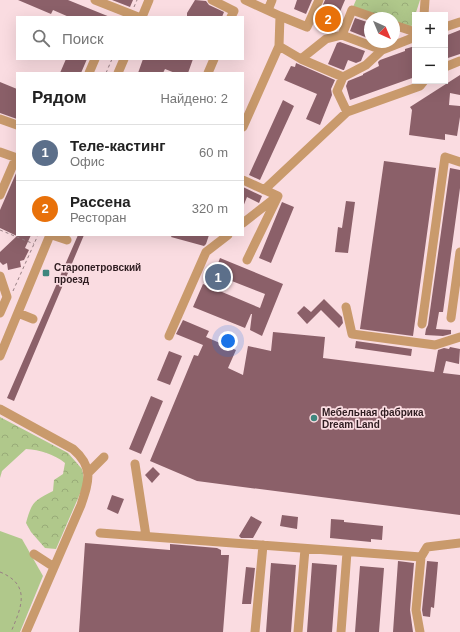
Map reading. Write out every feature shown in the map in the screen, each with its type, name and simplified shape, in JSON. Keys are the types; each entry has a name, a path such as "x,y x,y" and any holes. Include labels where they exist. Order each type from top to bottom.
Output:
{"street":[{"path":"95,0 135,16"},
{"path":"142,16 149,0"},
{"path":"212,0 234,11 232,16"},
{"path":"245,0 307,27 319,0"},
{"path":"268,10 272,0"},
{"path":"424,12 425,0"},
{"path":"112,16 115,8"},
{"path":"342,35 352,10 364,14"},
{"path":"244,125 279,46 280,16"},
{"path":"448,26 460,22"},
{"path":"400,27 412,31"},
{"path":"301,59 326,39 342,35 382,50"},
{"path":"346,112 337,91 343,76 366,65 382,50 412,38"},
{"path":"279,46 301,59 343,76"},
{"path":"89,72 95,60"},
{"path":"118,72 124,60"},
{"path":"208,72 214,60"},
{"path":"448,65 460,61"},
{"path":"264,190 346,112 420,86 422,84"},
{"path":"0,118 16,125"},
{"path":"0,152 16,158"},
{"path":"422,324 446,157 460,162"},
{"path":"0,195 16,160"},
{"path":"244,180 278,196"},
{"path":"244,222 278,196"},
{"path":"247,260 278,196"},
{"path":"0,356 51,236"},
{"path":"54,236 67,240"},
{"path":"169,336 206,252 227,236"},
{"path":"451,318 460,252"},
{"path":"0,276 7,296 0,312 33,319"},
{"path":"346,307 352,334 435,345 460,337"},
{"path":"0,409 73,449 81,455 89,472 88,485 81,505 26,632"},
{"path":"89,472 104,457"},
{"path":"135,464 146,536"},
{"path":"100,533 347,552 421,556"},
{"path":"420,632 416,610 421,556 427,547 460,544"},
{"path":"255,632 263,545"},
{"path":"298,632 305,548"},
{"path":"341,632 347,552"},
{"path":"34,554 54,567"}],"path":[{"path":"106,72 112,60"},
{"path":"0,230 34,244"},
{"path":"13,293 38,236"},
{"path":"0,572 13,580 22,592 21,609 11,632"}],"green space":[{"path":"356,0 420,0 416,12 412,12 411,28 400,24 400,12 367,12 353,7"},
{"path":"0,417 68,453 82,469 84,479 82,489 56,549 45,548 31,532 26,523 30,510 35,502 53,491 54,480 63,474 65,463 47,453 26,449 2,471 0,478"},
{"path":"0,531 22,539 43,576 20,632 0,632"}],"building":[{"path":"18,0 68,0 108,16 67,16 53,10 51,14"},
{"path":"112,0 133,0 130,7"},
{"path":"195,0 206,1 209,5 224,12 222,16 187,16 187,13"},
{"path":"297,0 312,0 306,14 294,9"},
{"path":"325,0 345,0 333,28 316,21"},
{"path":"355,18 364,21 364,37 350,31"},
{"path":"460,30 460,54 448,58 448,48 448,35"},
{"path":"340,42 365,51 361,61 356,63 348,60 344,70 328,64 337,43"},
{"path":"412,47 412,78 350,100 346,86 348,81 379,66 378,62 380,60 405,51 405,49"},
{"path":"66,60 87,60 81,72 60,72"},
{"path":"143,60 193,60 188,72 172,72 165,69 164,72 138,72"},
{"path":"296,63 335,80 331,89 332,95 320,125 306,119 317,94 284,80 291,66 295,67"},
{"path":"460,75 460,95 450,93 449,105 460,106 457,136 445,134 445,140 409,135 412,110 410,107"},
{"path":"0,82 16,89 16,119 0,113"},
{"path":"283,100 294,106 260,180 249,175"},
{"path":"384,161 436,168 413,336 360,329"},
{"path":"450,168 460,170 460,188 443,312 439,312 436,329 451,330 451,334 443,336 425,335 428,325"},
{"path":"16,173 16,236 0,228 0,210"},
{"path":"244,187 262,196 259,203 247,197 244,204"},
{"path":"346,201 355,202 348,253 335,252 338,227 342,228"},
{"path":"282,202 294,207 271,263 259,258"},
{"path":"17,236 31,236 25,248 29,250 24,260 20,261 21,267 8,270 7,263 3,265 0,262 0,252"},
{"path":"78,236 84,236 14,401 7,398"},
{"path":"172,236 209,236 204,246"},
{"path":"220,258 283,284 262,336 250,330 252,314 245,328 193,307 203,284 260,308 265,294 214,274"},
{"path":"324,299 342,317 343,323 339,328 321,310 307,324 297,313 304,306 311,312"},
{"name":"Мебельная фабрика Dream Land","path":"183,320 209,331 206,337 236,350 228,368 243,375 248,346 271,351 273,332 325,337 323,358 434,372 438,350 444,348 449,349 450,347 460,349 459,364 446,361 443,373 460,375 460,515 197,481 150,461 194,355 198,356 203,345 176,334"},
{"path":"356,341 412,349 411,356 355,348"},
{"path":"169,351 182,356 170,385 157,380"},
{"path":"151,396 163,401 141,454 129,449"},
{"path":"153,467 160,474 152,483 145,475"},
{"path":"112,495 124,499 118,514 107,509"},
{"path":"282,515 298,517 297,529 280,526"},
{"path":"251,516 262,522 253,538 241,538 239,536"},
{"path":"331,519 344,520 344,522 383,526 382,540 371,539 371,542 330,538"},
{"path":"85,543 170,550 170,544 217,548 221,550 221,555 229,555 223,632 79,632"},
{"path":"398,561 414,563 410,610 413,632 393,632"},
{"path":"427,561 438,562 434,608 431,607 430,617 423,616 422,610"},
{"path":"271,563 296,565 291,632 266,632"},
{"path":"312,563 337,565 332,632 307,632"},
{"path":"360,566 384,568 379,632 355,632"},
{"path":"246,567 255,568 251,604 242,604"}],"place":[{"name":"Рассена","path":"328,19"},
{"name":"Старопетровский проезд","path":"46,273"},
{"name":"Теле-кастинг","path":"218,277"},
{"name":"Мебельная фабрика Dream Land","path":"314,418"}]}
